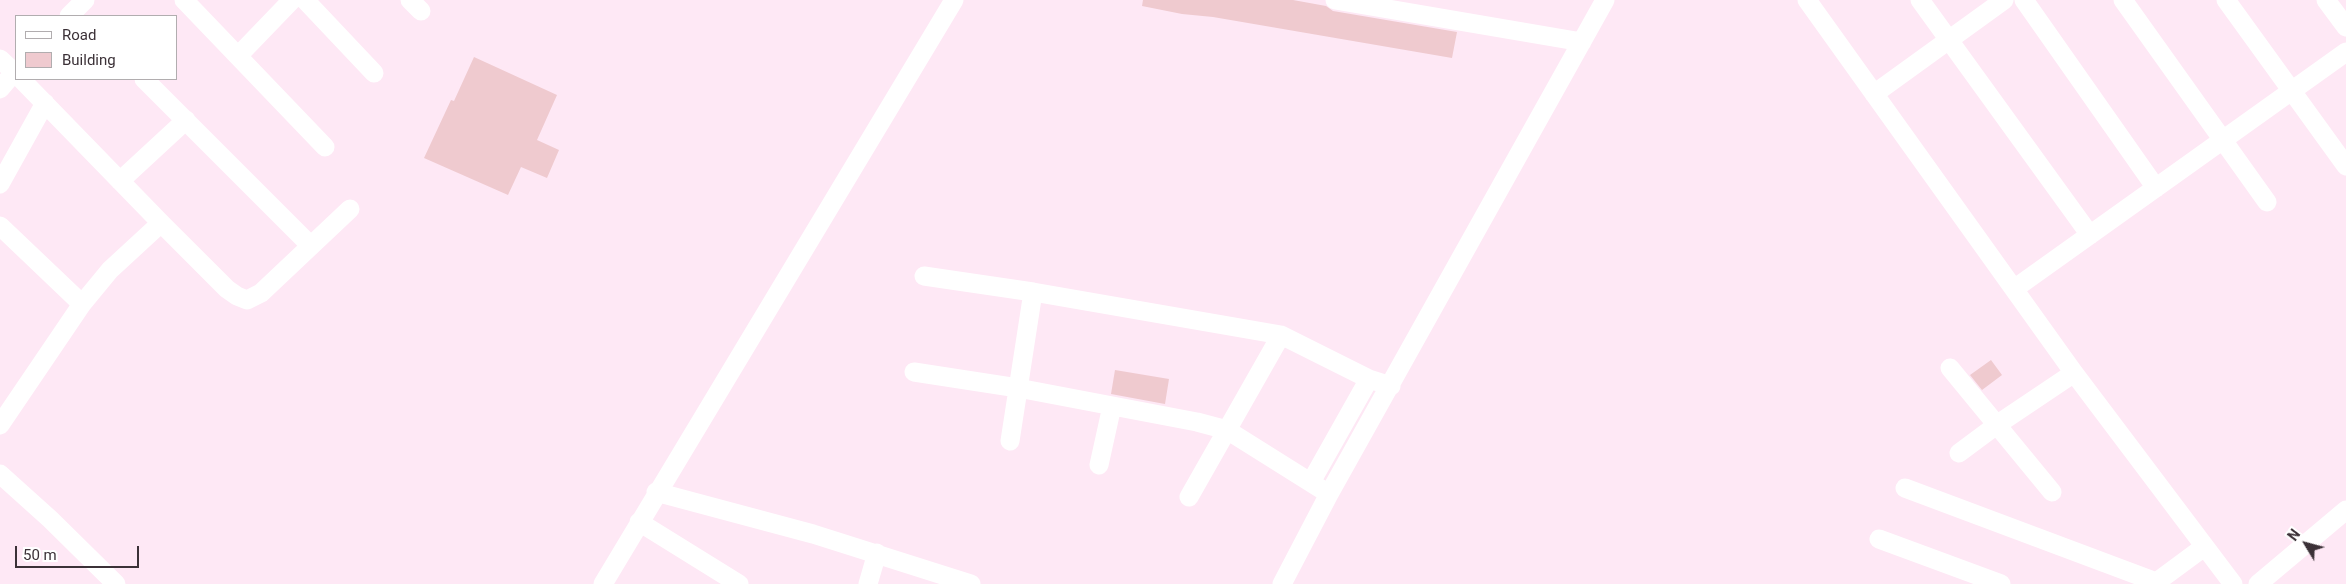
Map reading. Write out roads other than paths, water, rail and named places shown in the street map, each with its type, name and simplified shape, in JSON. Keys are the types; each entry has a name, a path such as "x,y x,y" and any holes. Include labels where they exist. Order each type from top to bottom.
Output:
{"street":[{"path":"184,0 325,147"},
{"path":"238,56 292,0"},
{"path":"305,0 374,73"},
{"path":"602,584 954,0"},
{"path":"1335,0 1582,42"},
{"path":"1282,584 1329,494 1605,0"},
{"path":"1808,0 2074,373 2233,584"},
{"path":"1920,0 2090,235"},
{"path":"1874,94 2004,0"},
{"path":"2024,0 2156,188"},
{"path":"2123,0 2268,202"},
{"path":"2226,0 2346,166"},
{"path":"2326,0 2346,27"},
{"path":"2014,289 2346,52"},
{"path":"0,59 15,72"},
{"path":"0,89 15,76"},
{"path":"23,80 226,290 247,300 261,294 350,209"},
{"path":"145,80 310,246"},
{"path":"0,184 45,103"},
{"path":"120,181 186,120"},
{"path":"0,425 82,304 110,270 161,223"},
{"path":"0,226 82,304"},
{"path":"924,276 1033,292 1281,335 1369,379 1391,386"},
{"path":"1010,441 1033,292"},
{"path":"1189,497 1281,335"},
{"path":"1950,368 2052,492"},
{"path":"914,372 1018,388 1197,422 1226,430 1329,494"},
{"path":"1959,453 1998,424 2074,373"},
{"path":"1311,482 1369,379"},
{"path":"1099,465 1112,406"},
{"path":"0,474 50,519 116,584"},
{"path":"1905,488 2155,583 2204,547"},
{"path":"656,492 877,553 971,584"},
{"path":"2258,584 2346,510"},
{"path":"639,522 739,584"},
{"path":"1879,539 2001,584"},
{"path":"868,584 877,553"}]}
